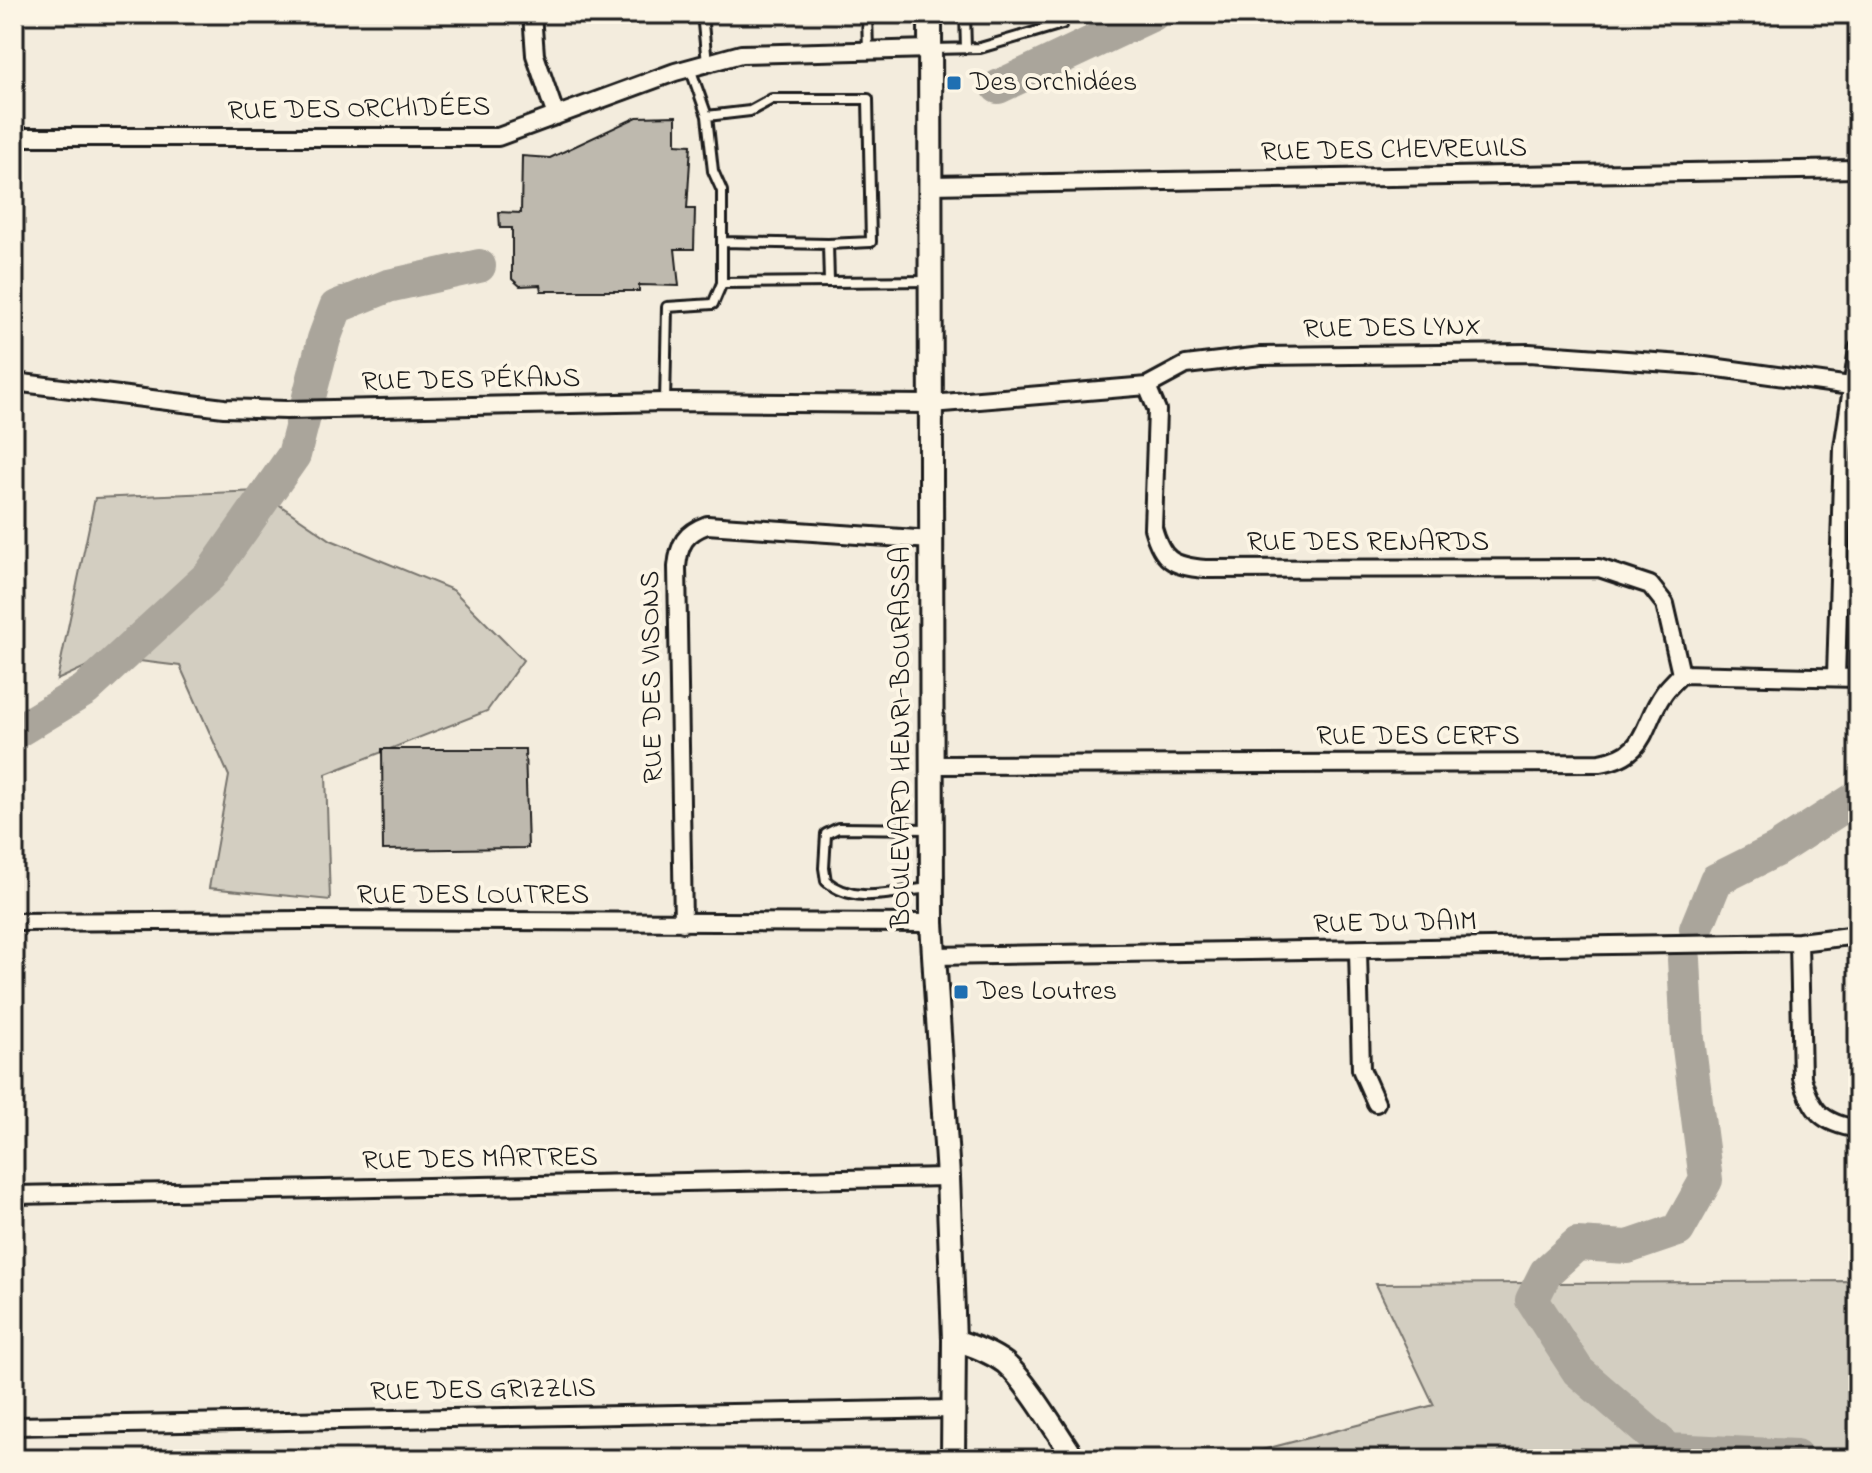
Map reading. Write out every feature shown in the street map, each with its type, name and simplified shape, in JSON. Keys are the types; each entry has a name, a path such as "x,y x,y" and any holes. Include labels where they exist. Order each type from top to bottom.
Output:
{"main road":[{"name":"BOULEVARD HENRI-BOURASSA","path":"930,14 932,923 948,1177 954,1340 953,1459"}],"street":[{"path":"532,14 535,55 556,116"},
{"name":"RUE DES ORCHIDÉES","path":"14,137 498,137 689,68 741,54 931,49"},
{"name":"RUE DES CHEVREUILS","path":"931,185 1858,169"},
{"path":"1836,676 1843,448 1858,349"},
{"name":"RUE DES LYNX","path":"931,404 1147,386 1186,365 1261,356 1529,353 1697,365 1854,387"},
{"name":"RUE DES PÉKANS","path":"14,382 224,408 286,410 665,402 931,404"},
{"name":"RUE DES RENARDS","path":"1147,386 1157,410 1153,528 1158,546 1168,559 1183,567 1205,569 1599,568 1650,585 1665,604 1681,674"},
{"name":"RUE DES VISONS","path":"683,923 677,567 683,540 692,530 707,525 932,540"},
{"path":"1681,674 1858,678"},
{"name":"RUE DES CERFS","path":"932,765 1600,763 1619,760 1633,749 1663,694 1681,674"},
{"name":"RUE DES LOUTRES","path":"14,922 932,923"},
{"name":"RUE DU DAIM","path":"933,956 1799,942 1858,935"},
{"path":"1799,942 1802,1078 1808,1099 1818,1113 1837,1126 1858,1129"},
{"path":"1358,951 1361,1069 1376,1103"},
{"name":"RUE DES MARTRES","path":"14,1195 948,1177"},
{"path":"954,1340 977,1347 1005,1364 1026,1388 1075,1459"},
{"name":"RUE DES GRIZZLIS","path":"14,1426 954,1409"}],"lane":[{"path":"702,14 707,63"},
{"path":"867,14 868,51"},
{"path":"965,14 966,48"},
{"path":"931,49 980,48 1062,24 1060,14"},
{"path":"665,402 667,307 713,304 722,283 722,191 713,171 707,116 689,68"},
{"path":"707,116 750,111 772,99 868,99 871,242 722,242"},
{"path":"828,244 829,282"},
{"path":"722,283 931,281"},
{"path":"932,829 838,828 826,834 824,868 826,881 838,892 862,897 932,888"}],"shaded area":[{"path":"259,491 331,540 453,590 523,660 487,711 326,774 330,900 209,888 229,776 180,666 107,657 57,680 95,498"},
{"path":"1858,1281 1858,1459 1227,1459 1434,1405 1376,1284"}],"building":[{"path":"676,116 676,144 691,145 687,209 695,209 694,249 675,249 679,286 639,285 639,291 541,291 540,285 520,286 512,279 512,228 500,228 499,212 521,213 522,156 550,158 637,117"},
{"path":"382,749 525,749 528,848 383,850"}],"waterway":[{"path":"998,87 1153,14"},
{"path":"14,733 85,690 210,575 294,455 324,339 336,307 388,286 479,266"},
{"path":"1696,929 1716,880 1776,850 1858,797"},
{"path":"1684,959 1688,1040 1706,1180 1678,1230 1628,1247 1577,1244 1546,1272 1532,1300 1578,1371 1669,1450 1796,1456 1797,1459"}],"place":[{"name":"Des Orchidées","path":"954,83"},
{"name":"Des Loutres","path":"961,992"}]}
